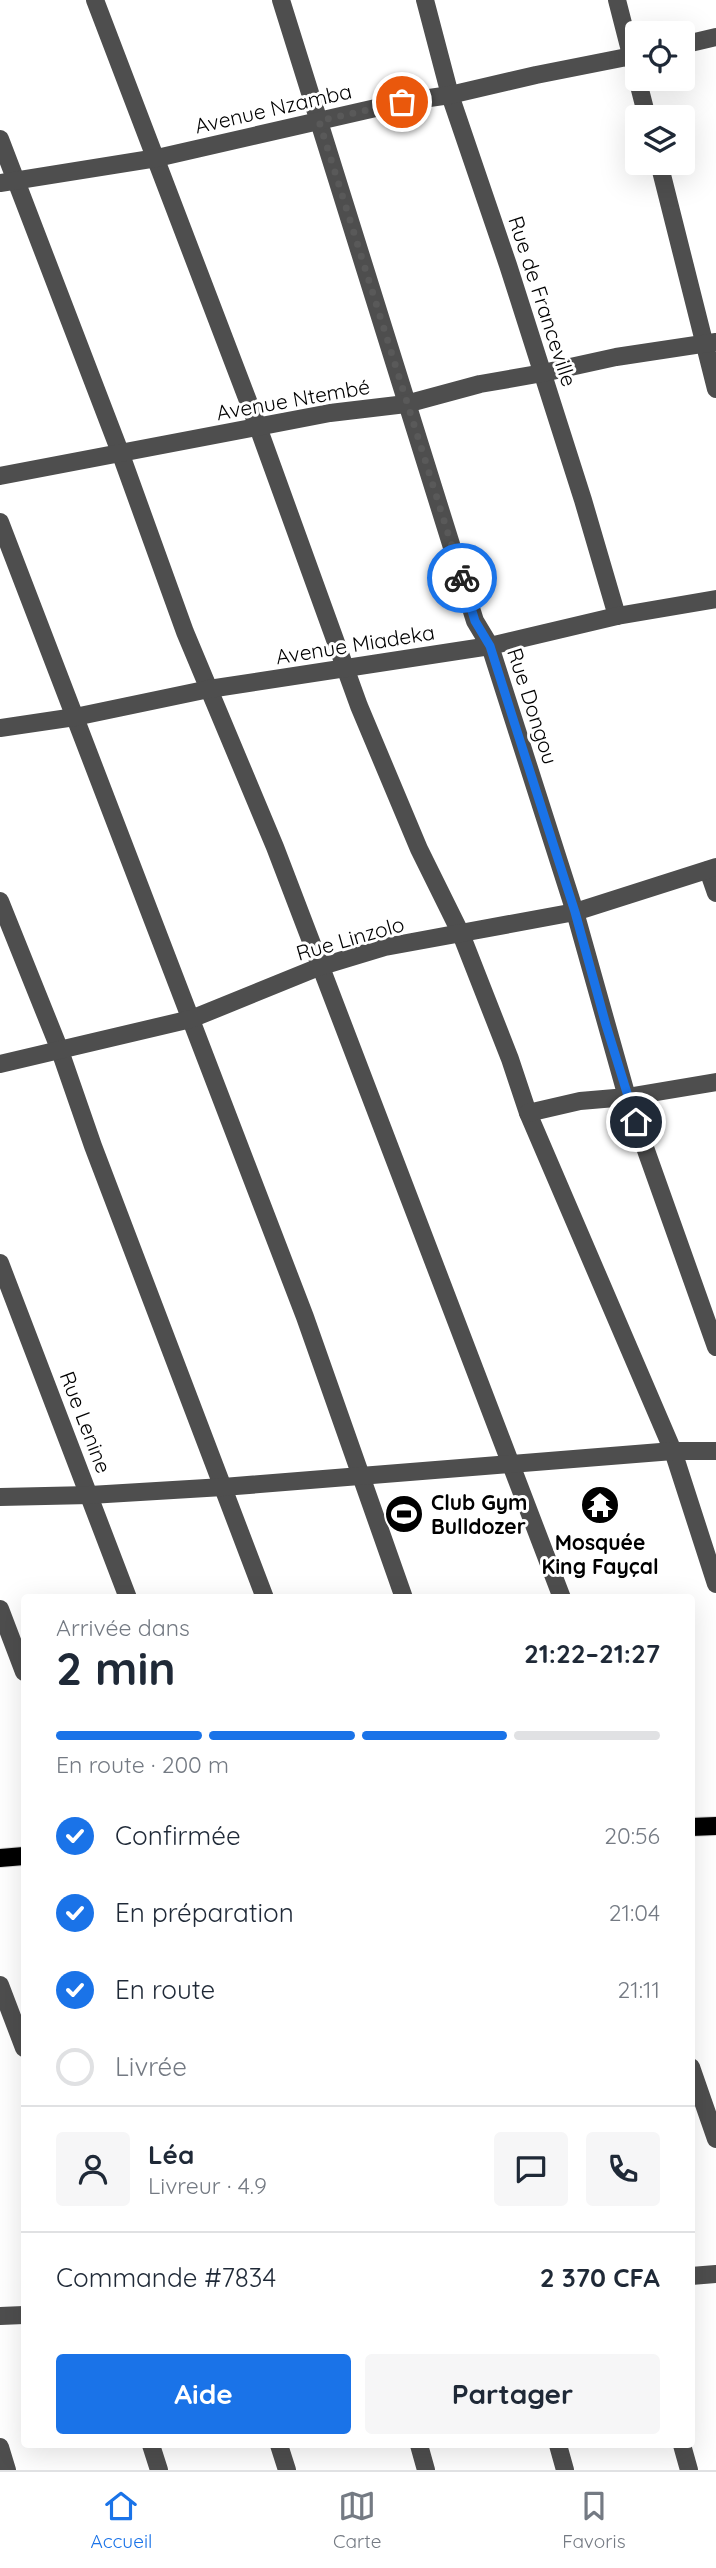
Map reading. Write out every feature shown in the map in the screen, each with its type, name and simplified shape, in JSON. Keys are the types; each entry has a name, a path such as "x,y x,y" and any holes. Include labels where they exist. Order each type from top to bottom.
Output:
{"main road":[{"path":"695,1826 716,1826"},
{"path":"0,1858 21,1856"}],"street":[{"path":"95,0 258,427 359,706 419,849 461,934 528,1112 673,1451 716,1584"},
{"name":"Rue Dongou","path":"281,0 475,621 490,646 575,912 627,1097 716,1347"},
{"name":"Rue de Franceville","path":"425,0 450,95 543,373 617,616"},
{"path":"617,0 625,26"},
{"path":"695,42 716,37"},
{"name":"Avenue Nzamba","path":"8,182 157,158 402,102 450,95 625,58"},
{"path":"0,139 8,182 120,452 185,632 275,847 560,1594"},
{"path":"662,175 710,343 716,388"},
{"name":"Avenue Ntembé","path":"0,476 330,413 406,404 480,384 615,357 710,343"},
{"path":"0,522 305,1317 403,1594"},
{"name":"Avenue Miadeka","path":"0,728 75,717 209,689 490,646 617,616 716,599"},
{"path":"712,868 716,893"},
{"name":"Rue Linzolo","path":"0,1064 191,1019 320,967 385,947 575,912 712,868"},
{"path":"0,901 59,1048 107,1184 263,1594"},
{"path":"528,1112 580,1101 627,1097 716,1082"},
{"name":"Rue Lenine","path":"0,1263 127,1594"},
{"path":"0,1496 90,1495 223,1487 673,1451 716,1451"},
{"path":"0,1609 21,1664"},
{"path":"0,1985 21,2040"},
{"path":"695,2079 716,2139"},
{"path":"695,2276 716,2274"},
{"path":"0,2316 21,2315"},
{"path":"0,2447 7,2470"},
{"path":"152,2448 159,2470"},
{"path":"280,2448 287,2470"},
{"path":"420,2448 426,2470"},
{"path":"559,2448 565,2470"},
{"path":"683,2448 689,2470"}],"way so far":[{"path":"402,102 319,121 462,578"}],"place":[{"name":"Mosquée King Fayçal","path":"600,1505"},
{"name":"Club Gym Bulldozer","path":"404,1514"}],"route":[{"path":"462,578 475,621 490,646 575,912 636,1122"}]}
